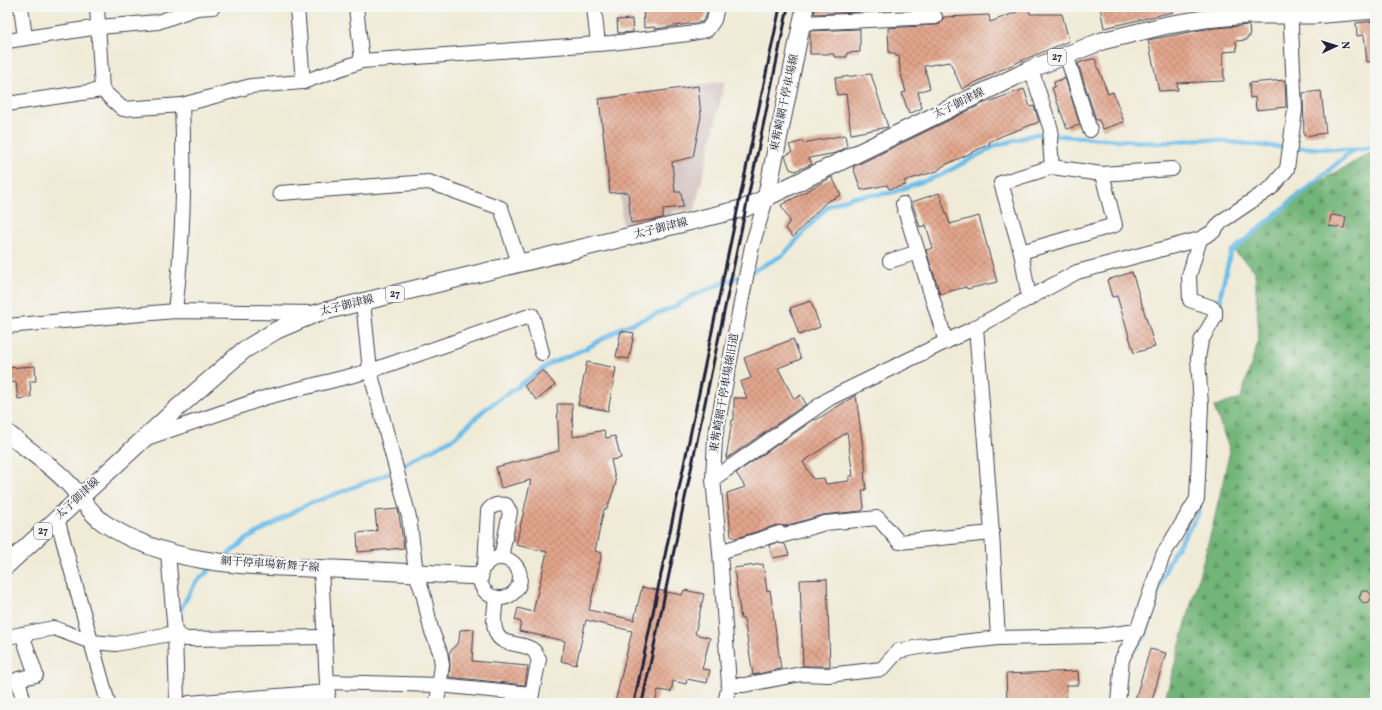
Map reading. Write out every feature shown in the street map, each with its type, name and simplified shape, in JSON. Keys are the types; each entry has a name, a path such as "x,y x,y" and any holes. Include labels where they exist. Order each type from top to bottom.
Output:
{"main road":[{"name":"太子御津線","path":"7,565 79,497 244,350 277,330 317,313 745,208 1031,69 1066,54 1124,35 1205,19 1290,11 1375,10"},
{"name":"東觜崎網干停車場線","path":"766,198 804,15"},
{"name":"網干停車場新舞子線","path":"7,433 68,483 91,513 105,523 134,539 168,553 250,566 416,573 483,571"}],"street":[{"path":"21,7 25,38"},
{"path":"97,7 102,90 123,109 182,106 251,86 303,82 362,61 598,44 688,34 707,30 714,20 717,7"},
{"path":"7,41 99,27 158,22 197,8 213,7"},
{"path":"298,7 303,82"},
{"path":"356,7 362,61"},
{"path":"594,7 598,44"},
{"path":"713,479 830,398 976,327 1077,272 1200,239 1214,231 1222,221 1271,188 1287,169 1295,110 1290,11"},
{"path":"804,15 935,17"},
{"path":"1066,54 1090,130"},
{"path":"1031,69 1051,130 1050,142 1052,166"},
{"path":"7,104 102,90"},
{"path":"175,311 181,248 185,177 182,106"},
{"path":"1029,299 1021,252 1001,184 1052,166 1102,174 1172,169"},
{"path":"1021,252 1115,224 1102,174"},
{"path":"280,193 429,182 501,208 520,263"},
{"name":"東觜崎網干停車場線旧道","path":"725,703 729,685 720,552 713,479 717,431 752,246 766,198"},
{"path":"903,204 946,342"},
{"path":"1118,703 1122,659 1137,631 1163,555 1197,499 1201,406 1198,358 1201,341 1215,317 1215,310 1211,307 1190,300 1189,276 1200,239"},
{"path":"890,261 918,252"},
{"path":"363,302 370,371 409,517 416,573 424,597 431,629 440,652 442,665 437,703"},
{"path":"7,326 175,311 317,313"},
{"path":"142,440 267,397 370,371 532,315 542,353"},
{"path":"976,327 992,533 998,638"},
{"path":"483,571 489,561 501,558 508,559 518,568 520,580 518,587 509,596 496,598 486,592 483,587 483,571 488,511 491,507 497,504 506,505 509,508 511,515 501,558"},
{"path":"57,518 108,703"},
{"path":"720,552 780,533 781,536 825,523 878,518 899,542 992,533"},
{"path":"168,553 174,613 177,703"},
{"path":"320,569 328,692"},
{"path":"189,703 439,685 531,698 539,659 534,651 504,641 496,634 494,623 496,598"},
{"path":"7,637 54,628 91,642 116,644 175,630"},
{"path":"175,630 186,639 325,637"},
{"path":"729,685 744,685 801,674 828,675 882,669 898,651 998,638 1098,636 1137,631"},
{"path":"22,634 36,675 18,679 24,703"}],"shaded area":[{"path":"725,81 695,210 674,211 664,223 623,233 620,194 609,194 597,99"}],"green space":[{"path":"1369,154 1375,155 1375,703 1164,703 1213,525 1230,451 1214,407 1241,398 1259,339 1255,271 1234,251 1295,195"}],"building":[{"path":"643,7 708,7 706,16 702,22 655,29 655,27 644,28"},
{"path":"815,7 859,7 859,12 814,14"},
{"path":"1100,7 1173,7 1173,12 1104,28"},
{"path":"1029,8 1030,14 1062,14 1069,41 1009,66 962,89 950,62 924,66 930,88 918,92 922,108 909,114 902,93 906,92 900,71 899,56 896,56 895,53 889,53 888,28 936,25 940,24 944,17 989,15 990,22 1017,12 1017,9"},
{"path":"632,19 633,32 618,33 617,20"},
{"path":"1375,21 1375,61 1367,62 1364,35 1357,36 1356,23"},
{"path":"1249,25 1250,37 1247,37 1247,40 1236,41 1237,51 1223,52 1224,81 1177,83 1178,90 1159,91 1148,40 1206,29"},
{"path":"860,29 860,52 847,53 847,57 834,57 834,54 810,54 810,31"},
{"path":"1095,59 1108,94 1113,92 1124,122 1103,129 1099,120 1096,120 1078,63"},
{"path":"871,74 888,127 851,134 846,94 837,95 835,78"},
{"path":"1065,78 1080,125 1067,129 1052,88 1055,87 1054,82"},
{"path":"1285,80 1286,107 1256,110 1255,97 1250,98 1249,83"},
{"path":"698,86 701,116 693,157 672,162 675,192 681,192 683,207 663,209 663,218 631,223 628,192 610,193 599,99"},
{"path":"1024,89 1030,107 1034,106 1039,122 989,142 990,144 943,166 937,171 904,181 906,185 889,189 887,185 861,190 853,167 982,104"},
{"path":"1321,91 1326,133 1304,136 1303,93"},
{"path":"845,135 847,147 836,153 809,158 812,164 795,171 790,169 785,156 792,152 789,145 803,141 803,143"},
{"path":"832,177 841,195 826,202 793,237 785,228 790,221 781,205"},
{"path":"939,193 950,224 979,216 997,282 967,289 966,287 940,294 926,250 933,248 926,225 920,227 912,202"},
{"path":"1331,215 1346,217 1344,228 1329,226"},
{"path":"1132,272 1155,347 1134,353 1117,296 1112,297 1107,280"},
{"path":"811,301 820,327 799,335 790,308"},
{"path":"621,331 634,333 629,359 616,357"},
{"path":"793,339 801,359 778,368 794,399 801,395 806,404 726,459 732,420 734,420 734,398 747,398 740,382 751,378 744,358"},
{"path":"587,362 616,368 608,411 578,405"},
{"path":"35,366 36,381 30,381 31,397 18,399 16,382 7,383 7,368"},
{"path":"543,370 555,385 537,400 524,386"},
{"path":"856,395 866,472 864,472 866,490 862,490 864,509 861,511 823,515 785,526 777,525 737,538 731,536 727,493 745,487 736,473 815,419 816,420","holes":["847,432 853,476 849,476 849,481 826,484 824,478 813,479 803,462"]},
{"path":"557,404 572,404 573,437 604,430 606,438 615,436 621,458 611,460 616,483 607,509 604,509 595,551 602,553 589,610 634,620 642,587 682,595 684,590 704,594 695,634 710,638 702,669 710,670 707,683 687,679 686,684 673,681 671,692 658,690 655,703 615,703 632,631 586,620 576,665 561,661 565,641 519,631 521,622 515,620 518,608 533,612 547,552 516,545 531,480 501,488 496,467 559,451"},
{"path":"398,509 404,548 358,552 357,533 377,531 375,511"},
{"path":"777,543 785,544 789,555 773,558 769,545"},
{"path":"763,564 767,591 770,590 781,669 753,675 744,619 741,619 734,568"},
{"path":"827,579 830,666 803,666 800,580"},
{"path":"1362,591 1368,591 1372,596 1369,602 1363,603 1359,598"},
{"path":"474,629 472,661 528,666 525,685 449,677 449,653 459,641 460,630"},
{"path":"1150,649 1166,653 1151,703 1134,703"},
{"path":"1078,671 1079,685 1066,685 1067,703 1007,703 1006,674"}],"waterway":[{"path":"224,558 245,540 304,506 385,475 454,438 484,410 551,363 587,348 623,327 672,308 692,296 757,269 783,255 828,206 852,197 891,193 941,175 995,146 1036,134 1159,143 1202,139 1267,146 1353,150 1375,147"},
{"path":"1220,312 1221,292 1231,252 1353,150"},
{"path":"1133,651 1145,637 1162,579 1172,555 1198,515 1200,503"},
{"path":"178,614 195,583 214,566"}],"railway":[{"path":"634,703 780,7"},
{"path":"642,703 788,7"}]}
